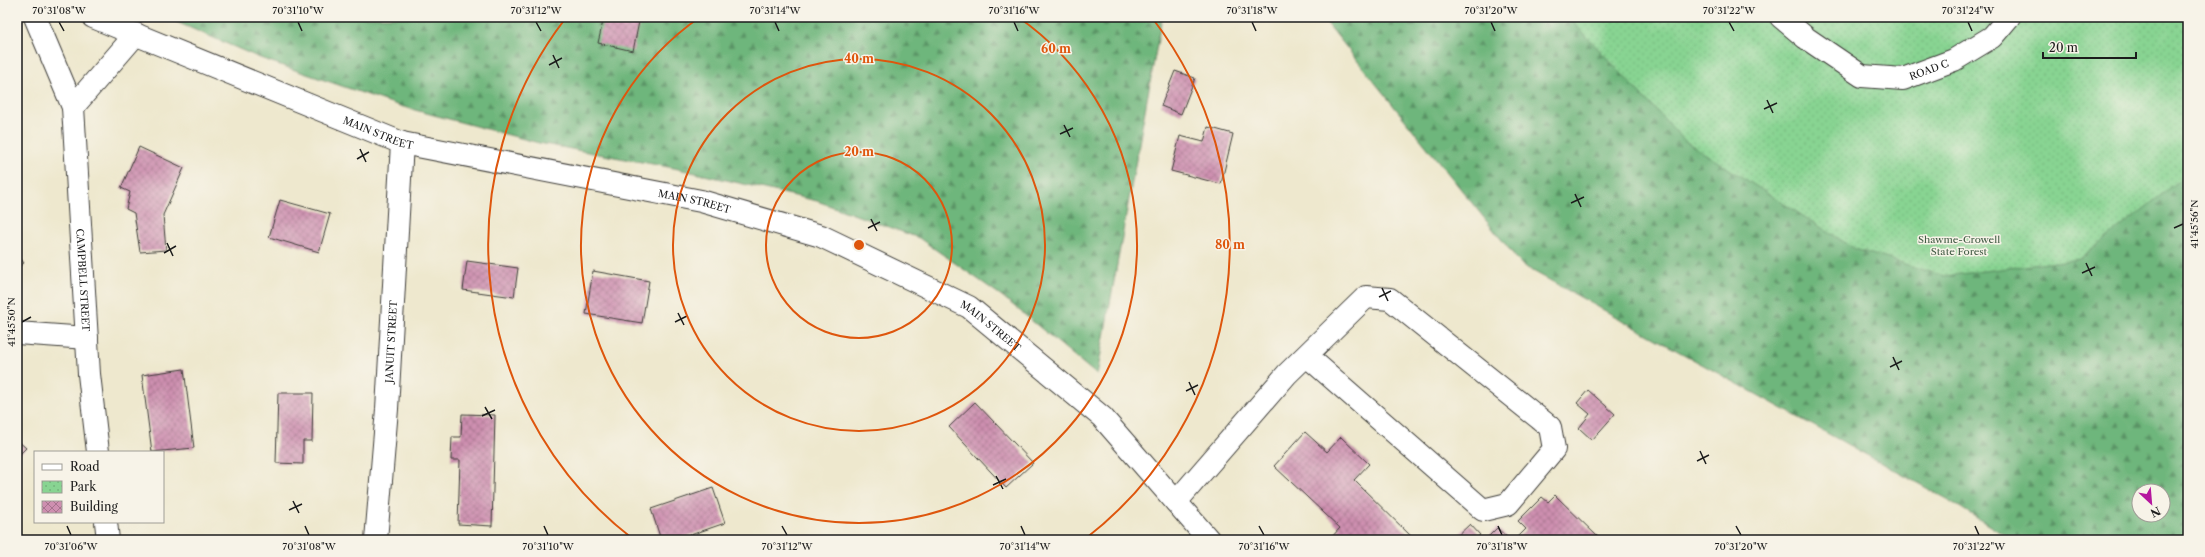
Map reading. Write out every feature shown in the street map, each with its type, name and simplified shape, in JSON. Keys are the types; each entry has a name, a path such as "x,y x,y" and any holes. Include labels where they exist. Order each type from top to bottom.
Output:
{"main road":[{"name":"CAMPBELL STREET","path":"35,17 73,107 87,338 98,451"},
{"name":"MAIN STREET","path":"93,17 402,143 701,201 821,236 969,307 1102,417 1209,540"},
{"name":"ROAD C","path":"1781,17 1806,38 1862,76 1903,79 1954,60 1992,37 2009,17"},
{"path":"73,107 136,34"},
{"name":"JANUIT STREET","path":"376,540 387,409 402,143"},
{"path":"1176,502 1287,374 1366,297 1390,299 1550,427 1554,449 1508,504 1483,510 1307,356"},
{"path":"17,333 87,338"},
{"path":"106,523 108,540"}],"green space":[{"path":"165,17 1162,17 1097,375 1002,296 919,238 817,201 674,168 539,143 400,106 260,58"},
{"name":"Shawme-Crowell State Forest","path":"1322,17 2188,17 2188,540 2012,540 1950,501 1522,265"},
{"path":"1568,17 2188,17 2188,174 2080,259 1944,276 1855,249 1685,141"}],"building":[{"path":"604,17 640,17 633,51 598,43"},
{"path":"1175,71 1195,78 1181,114 1161,106"},
{"path":"1208,127 1233,134 1221,184 1171,171 1180,136 1204,142"},
{"path":"139,147 184,168 163,215 166,250 140,252 134,213 126,209 130,192 121,188"},
{"path":"280,200 330,214 319,252 269,237"},
{"path":"17,254 24,263 17,268"},
{"path":"467,261 518,268 514,297 463,290"},
{"path":"593,271 649,281 642,323 586,314"},
{"path":"184,369 194,448 152,451 142,375"},
{"path":"1588,390 1615,414 1592,440 1579,428 1590,414 1577,403"},
{"path":"278,393 313,393 312,441 303,441 303,464 276,463"},
{"path":"975,402 1033,463 1006,488 949,427"},
{"path":"462,414 495,415 492,526 458,524 460,460 451,460 452,437 461,437"},
{"path":"1305,432 1327,452 1341,437 1369,464 1354,480 1415,540 1329,540 1340,528 1274,466"},
{"path":"17,440 26,448 17,457"},
{"path":"713,488 725,523 676,540 661,540 651,509"},
{"path":"1555,495 1601,540 1515,540 1526,529 1518,521 1542,497 1548,502"},
{"path":"1470,524 1480,535 1474,540 1453,540"},
{"path":"1497,528 1510,540 1485,540"},
{"path":"293,535 294,540 276,540 276,539"}]}
